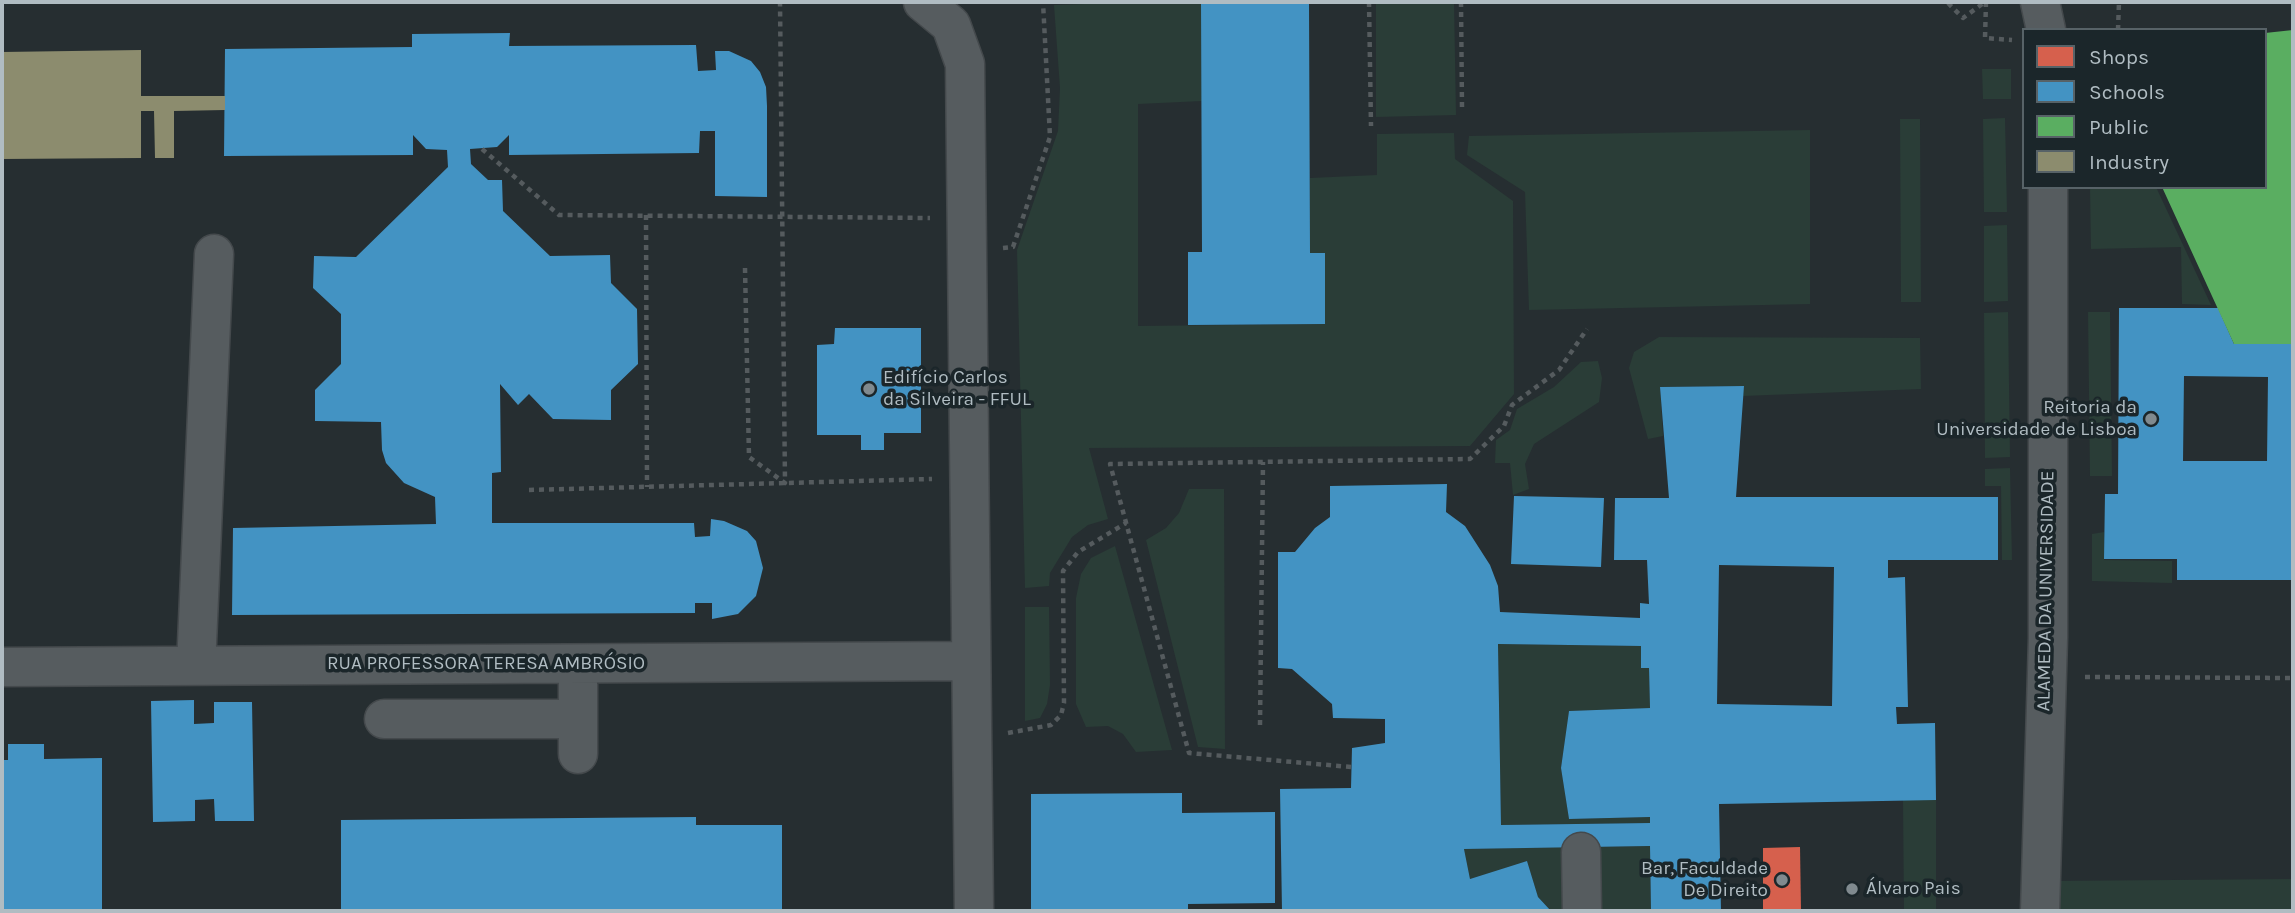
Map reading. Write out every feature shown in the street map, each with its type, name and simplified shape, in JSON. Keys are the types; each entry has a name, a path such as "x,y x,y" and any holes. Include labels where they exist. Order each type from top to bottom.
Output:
{"street":[{"path":"923,2 951,25 965,64 970,737 974,911"},
{"path":"2040,2 2046,28"},
{"name":"ALAMEDA DA UNIVERSIDADE","path":"2040,911 2048,638 2048,189"},
{"path":"196,666 214,254"},
{"name":"RUA PROFESSORA TERESA AMBRÓSIO","path":"2,667 970,661"},
{"path":"384,719 578,736 578,664"},
{"path":"1581,852 1582,911"}],"path":[{"path":"780,2 785,483"},
{"path":"482,149 559,215 782,217 966,233 1013,247 1050,137 1043,2"},
{"path":"1370,2 1371,126"},
{"path":"1461,2 1462,107"},
{"path":"1948,3 1963,18 1985,2"},
{"path":"1985,2 1985,38 2022,40"},
{"path":"2118,28 2119,2"},
{"path":"646,215 647,487"},
{"path":"745,268 749,457 785,483"},
{"path":"1351,766 1189,753 1110,464 1470,458 1504,426 1512,405 1559,370 1587,329"},
{"path":"1260,725 1263,462"},
{"path":"530,490 968,478"},
{"path":"970,737 1034,730 1051,725 1061,715 1064,703 1063,570 1078,551 1126,523"},
{"path":"2085,666 2085,678 2293,678"}],"green space":[{"path":"1201,2 1202,101 1138,104 1138,326 1325,324 1325,253 1310,253 1310,178 1377,175 1377,134 1454,133 1455,159 1513,201 1514,394 1470,446 1089,448 1108,519 1088,525 1072,537 1050,573 1049,586 1025,588 1017,250 1058,131 1060,88 1054,5"},
{"path":"1376,2 1454,2 1456,115 1376,117"},
{"path":"1982,69 2011,69 2011,99 1983,99"},
{"path":"2005,118 2007,212 1984,212 1983,119"},
{"path":"1900,119 1920,119 1921,302 1901,302"},
{"path":"1810,130 1810,304 1529,310 1525,192 1467,155 1469,136"},
{"path":"2090,189 2157,189 2211,305 2182,304 2181,247 2091,249"},
{"path":"2007,225 2008,301 1984,302 1984,226"},
{"path":"2008,312 2010,457 1985,458 1984,313"},
{"path":"2088,312 2110,312 2112,476 2090,476"},
{"path":"1659,337 1920,338 1921,389 1743,396 1744,386 1660,387 1663,436 1648,439 1629,368 1634,352"},
{"path":"1598,361 1602,378 1599,402 1534,444 1525,464 1529,489 1513,495 1510,463 1495,463 1496,440 1510,430 1517,409 1554,387 1581,362"},
{"path":"2010,468 2012,560 2002,560 2001,486 1985,486 1985,469"},
{"path":"1189,489 1224,489 1225,749 1198,747 1146,540 1166,528 1179,513"},
{"path":"2104,532 2104,560 2172,561 2172,583 2092,581 2092,534"},
{"path":"1115,546 1172,750 1136,752 1123,734 1108,726 1086,727 1076,704 1076,598 1081,574 1091,558"},
{"path":"1025,607 1049,607 1050,685 1047,704 1040,718 1025,721"},
{"path":"1498,644 1641,646 1641,667 1649,668 1650,708 1569,711 1561,768 1569,819 1650,817 1650,823 1501,825"},
{"path":"1903,800 1936,800 1936,911 1904,911"},
{"path":"1650,846 1651,911 1593,911 1592,847"},
{"path":"1569,847 1567,911 1551,911 1538,897 1527,861 1470,879 1464,849"},
{"path":"2293,879 2293,911 2049,911 2049,881"}],"building: Shops":[{"name":"Bar, Faculdade De Direito","path":"1800,847 1801,911 1763,911 1763,848"}],"building: Schools":[{"path":"1201,2 1309,2 1310,253 1325,253 1325,324 1188,325 1188,252 1202,252"},
{"path":"510,33 509,46 696,45 698,71 716,70 715,51 729,51 751,61 760,72 766,87 767,197 715,196 715,131 700,131 699,153 509,155 509,135 497,147 470,149 471,164 488,180 502,180 503,211 550,256 610,255 611,283 637,309 638,364 611,390 611,420 553,419 529,394 518,405 500,384 501,472 492,473 492,523 694,523 695,537 710,536 711,519 724,521 747,531 756,541 763,568 756,596 738,614 712,619 712,603 695,603 695,613 232,615 233,528 436,524 435,497 404,483 386,463 382,450 381,422 315,421 315,390 341,364 341,314 313,288 314,256 356,257 448,167 447,150 426,149 413,135 413,155 224,156 225,49 412,47 412,34"},
{"name":"Reitoria da Universidade de Lisboa","path":"2119,308 2218,308 2234,344 2293,344 2293,580 2177,580 2177,559 2104,559 2105,494 2118,494","holes":["2184,376 2268,377 2267,461 2183,461"]},
{"name":"Edifício Carlos da Silveira - FFUL","path":"835,328 921,328 921,433 884,433 884,450 861,450 861,435 817,435 817,345 834,344"},
{"path":"1744,386 1736,497 1998,497 1998,560 1888,560 1888,578 1905,577 1908,707 1896,707 1897,724 1935,723 1936,800 1719,804 1721,911 1651,911 1650,846 1464,849 1470,879 1527,861 1538,897 1551,911 1282,911 1280,789 1351,788 1352,748 1385,743 1385,719 1333,718 1332,704 1292,669 1278,668 1278,552 1295,552 1315,528 1330,517 1330,486 1447,484 1446,512 1465,526 1490,565 1498,586 1500,612 1640,618 1640,603 1649,604 1647,560 1614,560 1615,498 1669,498 1660,387","holes":["1719,565 1834,567 1832,706 1717,704","1498,644 1641,646 1641,668 1649,668 1650,708 1569,711 1561,768 1569,819 1650,817 1650,823 1501,825"]},
{"path":"1514,496 1604,498 1601,567 1511,564"},
{"path":"194,700 194,724 214,723 214,702 252,702 254,821 215,821 214,799 195,800 195,821 153,822 151,701"},
{"path":"8,744 44,744 44,759 102,758 102,911 2,911 2,760 8,760"},
{"path":"1182,793 1182,813 1275,812 1275,903 1188,904 1188,911 1031,911 1031,794"},
{"path":"696,817 696,825 782,825 782,911 341,911 341,820"}],"building: Public":[{"path":"2293,30 2293,344 2234,344 2163,189 2267,189 2267,33"}],"building: Industry":[{"path":"141,50 141,96 225,96 225,110 174,111 174,158 155,158 154,111 141,111 141,158 2,159 2,52"}],"place":[{"name":"Edifício Carlos da Silveira - FFUL","path":"869,389"},
{"name":"Reitoria da Universidade de Lisboa","path":"2151,419"},
{"name":"Bar, Faculdade De Direito","path":"1782,880"},
{"name":"Álvaro Pais","path":"1852,889"}]}
